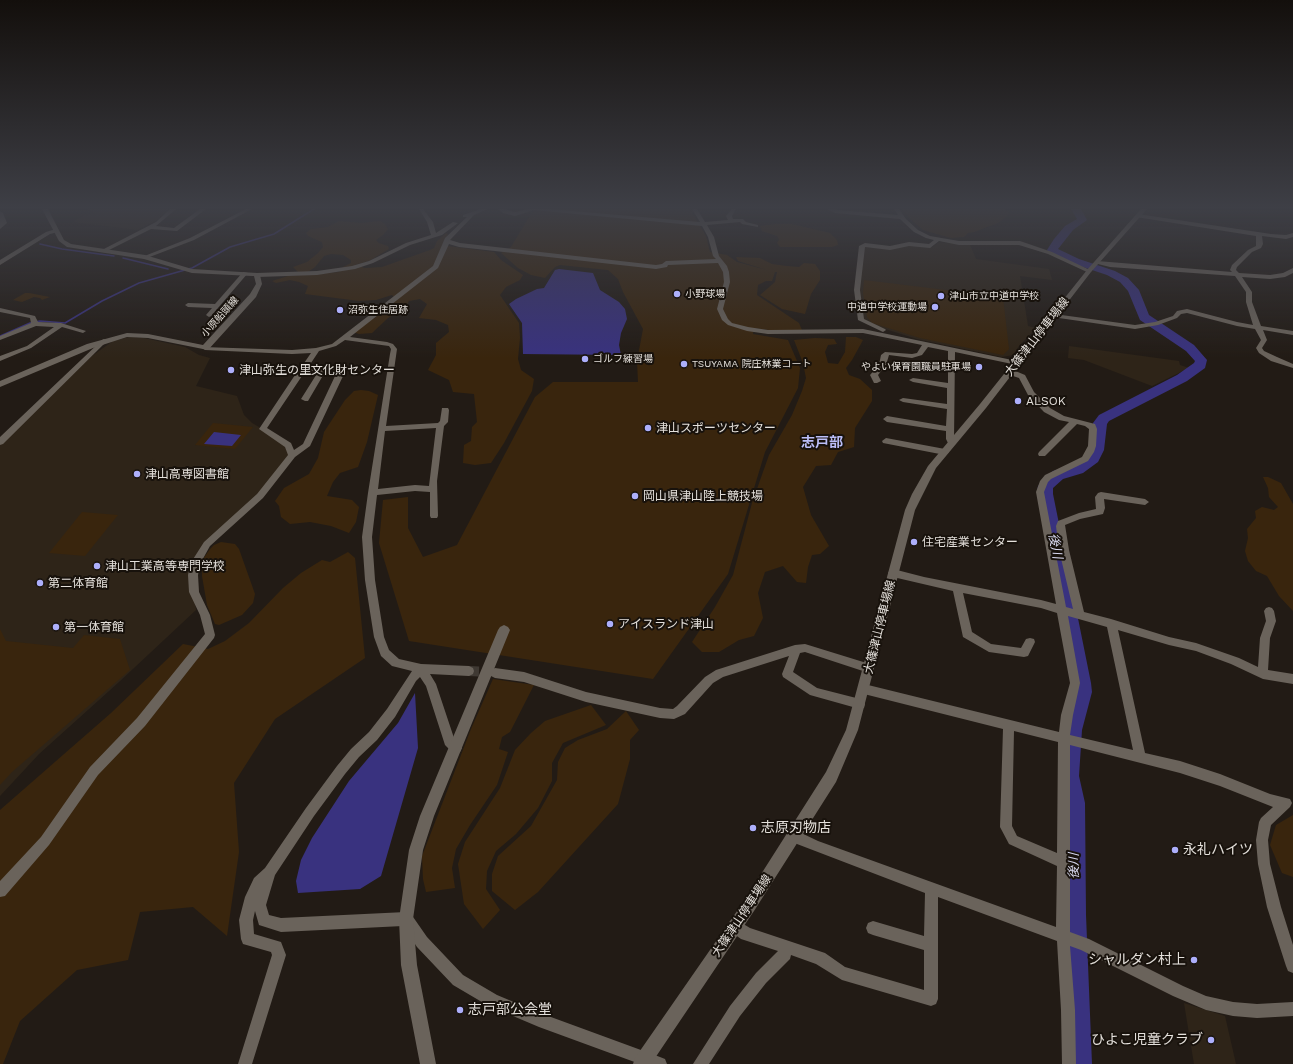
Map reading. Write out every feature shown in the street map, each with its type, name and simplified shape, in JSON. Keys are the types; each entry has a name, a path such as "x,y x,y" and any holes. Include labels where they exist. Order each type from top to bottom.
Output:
{"main road":[{"path":"150,259 192,271 244,273 257,276"},
{"name":"大篠津山停車場線","path":"643,1062 795,836 831,777 852,730 910,510 920,488 933,466 1100,259"},
{"name":"小原船頭線","path":"0,384 104,341 127,335 138,335 205,348 223,331 253,295 259,284 257,276"},
{"path":"428,1064 409,965 406,919 410,884 416,850 427,816 504,630"}],"street":[{"path":"257,276 317,273 353,268 378,259"},
{"path":"205,348 292,352 316,350 334,345 436,267 439,259"},
{"path":"581,259 656,267 664,266 666,263 719,261 724,266 727,282 720,305 721,315 725,320 737,327 778,333 863,331 952,349 1013,367 1031,393 1047,410 1073,422 1092,426 1093,439 1090,452 1077,464 1048,477 1044,481 1040,492 1069,612"},
{"path":"861,259 857,290 861,320 904,340"},
{"path":"1067,259 1093,267 1110,265 1270,277 1285,275 1293,270"},
{"path":"1242,259 1234,266 1233,270 1249,292 1253,317 1264,340 1259,348 1261,352 1274,359 1293,366"},
{"path":"209,315 244,273"},
{"path":"188,305 216,306"},
{"path":"0,310 33,317 34,321"},
{"path":"1054,316 1135,327 1153,324 1175,317 1182,311 1258,328 1293,333"},
{"path":"0,338 34,321"},
{"path":"0,332 34,321 61,324 83,331"},
{"path":"0,359 29,347 61,324"},
{"path":"344,338 385,343 391,345 394,349 372,493 367,537 370,580 379,637 385,653 396,663 421,669 469,671"},
{"path":"0,442 104,341"},
{"path":"877,381 874,375 882,365 887,353 912,356 920,354 926,344"},
{"path":"886,441 948,448 950,440 952,349"},
{"path":"292,455 288,445 263,429 302,368 316,350"},
{"path":"0,891 45,841 94,771 141,722 210,635 205,614 194,592 193,575 195,564 208,544 260,496 292,455 306,446 340,374 338,371 302,368"},
{"path":"305,399 323,370"},
{"path":"913,380 950,386"},
{"path":"903,400 950,407"},
{"path":"434,516 433,481 440,425 444,422 445,410"},
{"path":"887,419 950,429"},
{"path":"1042,454 1073,424 1073,422"},
{"path":"382,429 440,425"},
{"path":"372,493 415,488 434,489"},
{"path":"1069,1064 1068,1010 1073,940 1063,862 1067,716 1075,683 1064,550 1060,526 1061,523 1079,516 1100,512 1101,508 1099,497 1101,495 1145,502"},
{"path":"893,573 1015,598 1069,612 1203,650 1235,661 1264,674 1293,679"},
{"path":"957,587 967,634 989,648 1024,653 1030,642"},
{"path":"1264,674 1265,638 1271,621 1270,611"},
{"path":"1111,624 1140,757"},
{"path":"496,673 543,682 586,697 660,713 674,714 681,710 709,680 720,673 795,649 805,648 869,668"},
{"path":"795,649 787,674 814,692 860,704"},
{"path":"421,669 431,684 449,741 456,748"},
{"path":"245,1064 279,955 276,947 248,938 246,920 250,902 259,883 270,872 340,770 355,753 374,736 391,713 412,678 421,669"},
{"path":"864,689 1200,773 1270,800 1286,803 1265,822 1262,840 1264,864 1274,907 1293,966"},
{"path":"1009,725 1006,827 1013,840 1063,862"},
{"path":"795,836 817,847 1073,940 1178,992 1206,1003 1233,1009 1257,1011 1293,1009"},
{"path":"270,872 259,905 264,920 281,925 406,919 422,942 458,980 487,997 539,1020 643,1062 660,1064"},
{"path":"735,926 746,934 820,958 842,973 931,999 931,888"},
{"path":"873,928 931,945"},
{"path":"700,1064 735,1011 761,978 785,954 788,947"}],"shaded area":[{"path":"311,259 322,259 315,267 308,272 298,272 293,267 307,262"},
{"path":"349,259 373,259 355,265 365,268 382,267 406,259 500,259 523,275 520,280 506,287 500,295 519,323 520,338 518,359 521,370 534,379 532,391 504,443 491,463 475,465 463,463 464,445 471,441 472,427 477,422 474,394 453,392 449,380 428,370 436,355 436,343 449,332 448,325 436,320 419,318 427,304 420,299 409,301 404,309 388,318 372,333 359,334 350,331 375,318 386,304 394,297 392,295 376,300 359,301 305,294 308,286 299,282 290,280 276,283 272,281 288,276 339,272 343,267 351,263 351,260"},
{"name":"津山スポーツセンター","path":"507,259 732,259 737,262 767,270 738,261 737,259 761,259 772,264 787,266 799,267 804,263 815,264 820,271 820,280 811,294 805,314 782,309 760,295 775,282 777,272 775,272 772,281 766,281 758,285 757,295 799,323 802,330 769,330 754,328 753,334 788,340 800,368 798,388 765,452 728,574 653,679 409,641 379,543 383,500 408,497 408,528 423,557 457,545 535,397 553,382 638,382 637,361 643,329 623,292 618,279 608,270 560,265 555,267 545,278 531,275 518,268"},
{"name":"津山市立中道中学校","path":"863,259 976,259 1049,269 1052,280 1020,276 1028,326 1036,328 1019,346 1013,355 1002,357 917,339 879,327 866,321 863,318 859,291"},
{"path":"559,269 593,273 600,290 619,302 625,309 627,319 621,333 619,345 621,355 523,354 522,323 509,304 537,289 544,288 555,270"},
{"name":"中道中学校運動場","path":"864,280 1003,297 1009,349 1003,355 920,338 872,323 867,317 863,293"},
{"path":"25,293 50,297 42,300 34,297 22,302 13,300"},
{"name":"津山工業高等専門学校","path":"129,337 144,338 185,347 199,355 210,358 196,386 237,396 244,415 252,423 287,443 292,455 280,473 199,554 193,584 196,610 39,754 0,796 0,445 92,356 113,341"},
{"path":"846,337 856,337 863,340 846,368 849,375 860,379 872,390 872,401 855,428 854,447 838,452 831,465 816,466 803,487 811,515 829,546 820,554 812,555 808,567 806,583 797,582 783,566 765,572 758,593 763,618 754,636 739,640 719,652 702,652 692,642 715,607 733,575 752,503 769,455 792,415 806,378 803,363 794,340 815,338 834,339 837,344 828,345 825,352 828,363 838,364 845,352"},
{"path":"1069,346 1179,361 1180,365 1189,368 1152,386 1084,360 1068,358"},
{"path":"354,391 369,391 378,395 367,442 358,467 340,473 333,482 327,496 352,500 359,507 356,522 349,533 331,526 310,522 290,524 281,517 279,506 275,501 284,488 309,474 318,458 324,432 345,400"},
{"path":"213,423 253,427 235,449 195,445"},
{"path":"214,432 241,435 232,446 204,444"},
{"path":"1263,477 1268,477 1281,483 1293,504 1293,611 1279,596 1267,576 1256,571 1248,561 1245,551 1248,538 1247,529 1256,518 1255,511 1262,507 1274,510 1278,507 1269,497 1268,488"},
{"path":"82,512 118,515 85,556 49,553"},
{"path":"221,542 235,544 239,549 255,594 253,603 242,615 219,625 215,624 207,605 202,576 203,559 214,545"},
{"path":"348,552 355,558 365,658 275,719 234,783 239,852 227,936 193,907 140,912 128,960 77,970 20,1021 3,1064 0,1064 0,810 111,713 183,644 208,649 225,641 249,623 283,588 301,573 322,560 330,562"},
{"path":"0,629 6,641 73,648 84,635 120,639 130,670 12,772 0,785"},
{"path":"493,679 534,685 510,732 502,737 499,749 508,752 497,785 456,849 452,868 455,888 426,892 423,879 422,856 471,729"},
{"path":"415,693 418,748 381,876 360,889 298,893 296,881 301,860 312,838 349,781 398,723"},
{"path":"591,705 606,725 563,743 552,763 552,781 538,808 516,834 496,851 487,871 486,889 500,910 483,929 464,904 458,864 465,842 500,788 515,750 545,721"},
{"path":"626,711 639,730 630,740 630,759 618,804 538,892 515,910 492,891 492,874 498,856 531,826 557,780 558,762 565,748 578,740 607,729"},
{"path":"1293,815 1293,877 1282,873 1270,845 1276,825"},
{"name":"ひよこ児童クラブ","path":"1184,1003 1225,1016 1236,1064 1194,1064"}],"waterway":[{"path":"126,259 168,269"},
{"path":"0,336 30,323 40,321 65,323 102,301 139,283 192,268 209,259"},
{"name":"後川","path":"1070,259 1111,273 1124,280 1133,290 1144,317 1190,348 1201,360 1200,365 1182,378 1104,418 1100,423 1097,450 1093,458 1078,469 1058,475 1046,486 1045,494 1082,683 1082,692 1072,730 1069,776 1074,803 1074,915 1079,1064"}],"tunnel":[{"path":"469,671 491,672"}],"place":[{"name":"小野球場","path":"677,294"},
{"name":"津山市立中道中学校","path":"941,296"},
{"name":"中道中学校運動場","path":"935,307"},
{"name":"沼弥生住居跡","path":"340,310"},
{"name":"ゴルフ練習場","path":"585,359"},
{"name":"TSUYAMA 院庄林業コート","path":"684,364"},
{"name":"やよい保育園職員駐車場","path":"979,367"},
{"name":"津山弥生の里文化財センター","path":"231,370"},
{"name":"ALSOK","path":"1018,401"},
{"name":"津山スポーツセンター","path":"648,428"},
{"name":"津山高専図書館","path":"137,474"},
{"name":"岡山県津山陸上競技場","path":"635,496"},
{"name":"住宅産業センター","path":"914,542"},
{"name":"津山工業高等専門学校","path":"97,566"},
{"name":"第二体育館","path":"40,583"},
{"name":"アイスランド津山","path":"610,624"},
{"name":"第一体育館","path":"56,627"},
{"name":"志原刃物店","path":"753,828"},
{"name":"永礼ハイツ","path":"1175,850"},
{"name":"シャルダン村上","path":"1194,960"},
{"name":"志戸部公会堂","path":"460,1010"},
{"name":"ひよこ児童クラブ","path":"1211,1040"}],"district":[{"name":"志戸部","path":"822,443"}]}
